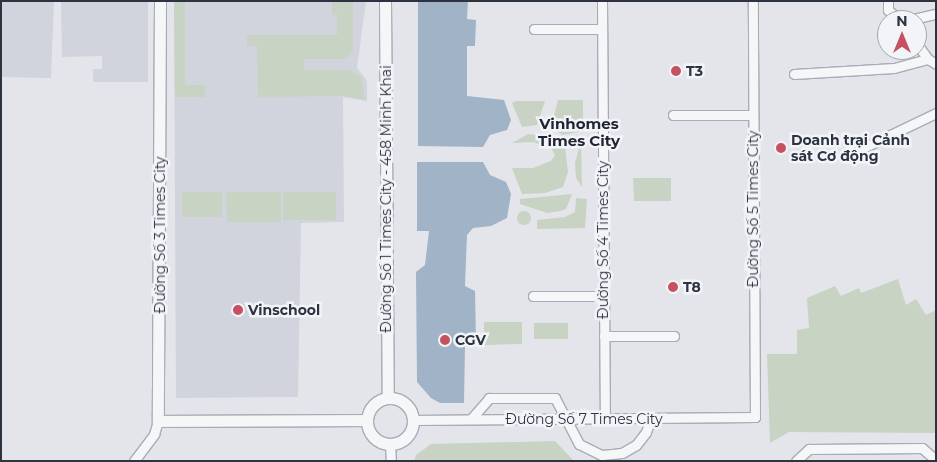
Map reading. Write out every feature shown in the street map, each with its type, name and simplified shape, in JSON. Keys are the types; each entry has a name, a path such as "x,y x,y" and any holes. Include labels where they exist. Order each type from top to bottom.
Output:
{"street":[{"name":"Đường Số 3 Times City","path":"134,461 154,434 158,422 160,1"},
{"name":"Đường Số 1 Times City - 458 Minh Khai","path":"385,1 388,397"},
{"name":"Đường Số 4 Times City","path":"602,1 605,418"},
{"name":"Đường Số 5 Times City","path":"752,1 755,418"},
{"path":"534,29 602,29"},
{"path":"794,74 894,68 932,62"},
{"path":"863,148 936,113"},
{"path":"673,115 753,115"},
{"path":"533,296 604,296"},
{"path":"604,336 674,336"},
{"path":"388,397 408,406 413,420 407,436 390,444 373,437 366,420 373,404 388,397"},
{"path":"471,420 489,398 555,398 566,419 570,432 579,444 602,458 622,453 636,445 646,432 651,418"},
{"name":"Đường Số 7 Times City","path":"413,420 755,418"},
{"path":"158,422 366,420"},
{"path":"390,444 391,461"},
{"path":"796,461 809,449 922,448 936,460"}],"shaded area":[{"path":"1,1 54,1 51,78 1,77"},
{"path":"61,1 148,1 148,82 93,82 93,69 102,69 102,56 62,57"},
{"name":"Vinschool","path":"174,1 366,1 357,68 367,81 367,101 343,97 344,222 301,223 298,397 176,398"}],"green space":[{"path":"174,1 185,1 185,85 205,85 205,97 175,97"},
{"path":"332,1 353,1 353,51 346,59 304,59 304,70 350,70 361,77 365,100 343,96 258,97 257,46 247,46 247,35 337,35 337,15 332,15"},
{"path":"558,100 583,100 583,127 578,132 562,135 551,127"},
{"path":"515,101 545,101 537,125 522,127 512,103"},
{"path":"528,134 550,137 565,147 568,172 563,187 545,193 522,194 512,168 533,168 551,161 555,155 551,148 533,142 512,143"},
{"path":"581,141 582,187 576,178 575,163"},
{"path":"633,178 671,178 671,201 634,201"},
{"path":"182,192 222,192 222,217 182,217"},
{"path":"226,192 281,192 281,222 227,222"},
{"path":"283,192 336,192 336,220 283,220"},
{"path":"572,194 566,209 560,211 547,213 520,204 520,199"},
{"path":"576,198 587,199 585,228 537,229 537,220 565,217 575,212"},
{"path":"521,211 527,211 531,218 527,225 521,225 517,221 517,215"},
{"path":"898,279 906,305 916,299 926,315 936,310 936,433 789,432 770,443 767,354 797,354 797,330 809,328 807,298 835,286 841,296 859,288 861,293"},
{"path":"484,322 522,322 522,344 484,345"},
{"path":"534,323 568,323 568,339 534,339"},
{"path":"555,441 574,461 414,461 416,455 431,444"}],"water":[{"path":"418,1 468,1 467,19 476,20 475,46 467,46 467,96 504,100 511,120 507,130 490,135 483,147 418,146"},
{"path":"417,162 483,162 490,175 506,182 511,194 507,218 491,226 473,228 467,235 465,286 475,291 476,340 473,344 465,345 464,403 440,403 431,398 417,382 416,272 425,265 429,231 417,231"}],"place":[{"name":"T3","path":"676,71"},
{"name":"Doanh trại Cảnh sát Cơ động","path":"781,148"},
{"name":"T8","path":"673,287"},
{"name":"Vinschool","path":"238,310"},
{"name":"CGV","path":"445,340"}],"district":[{"name":"Vinhomes Times City","path":"579,132"}]}
